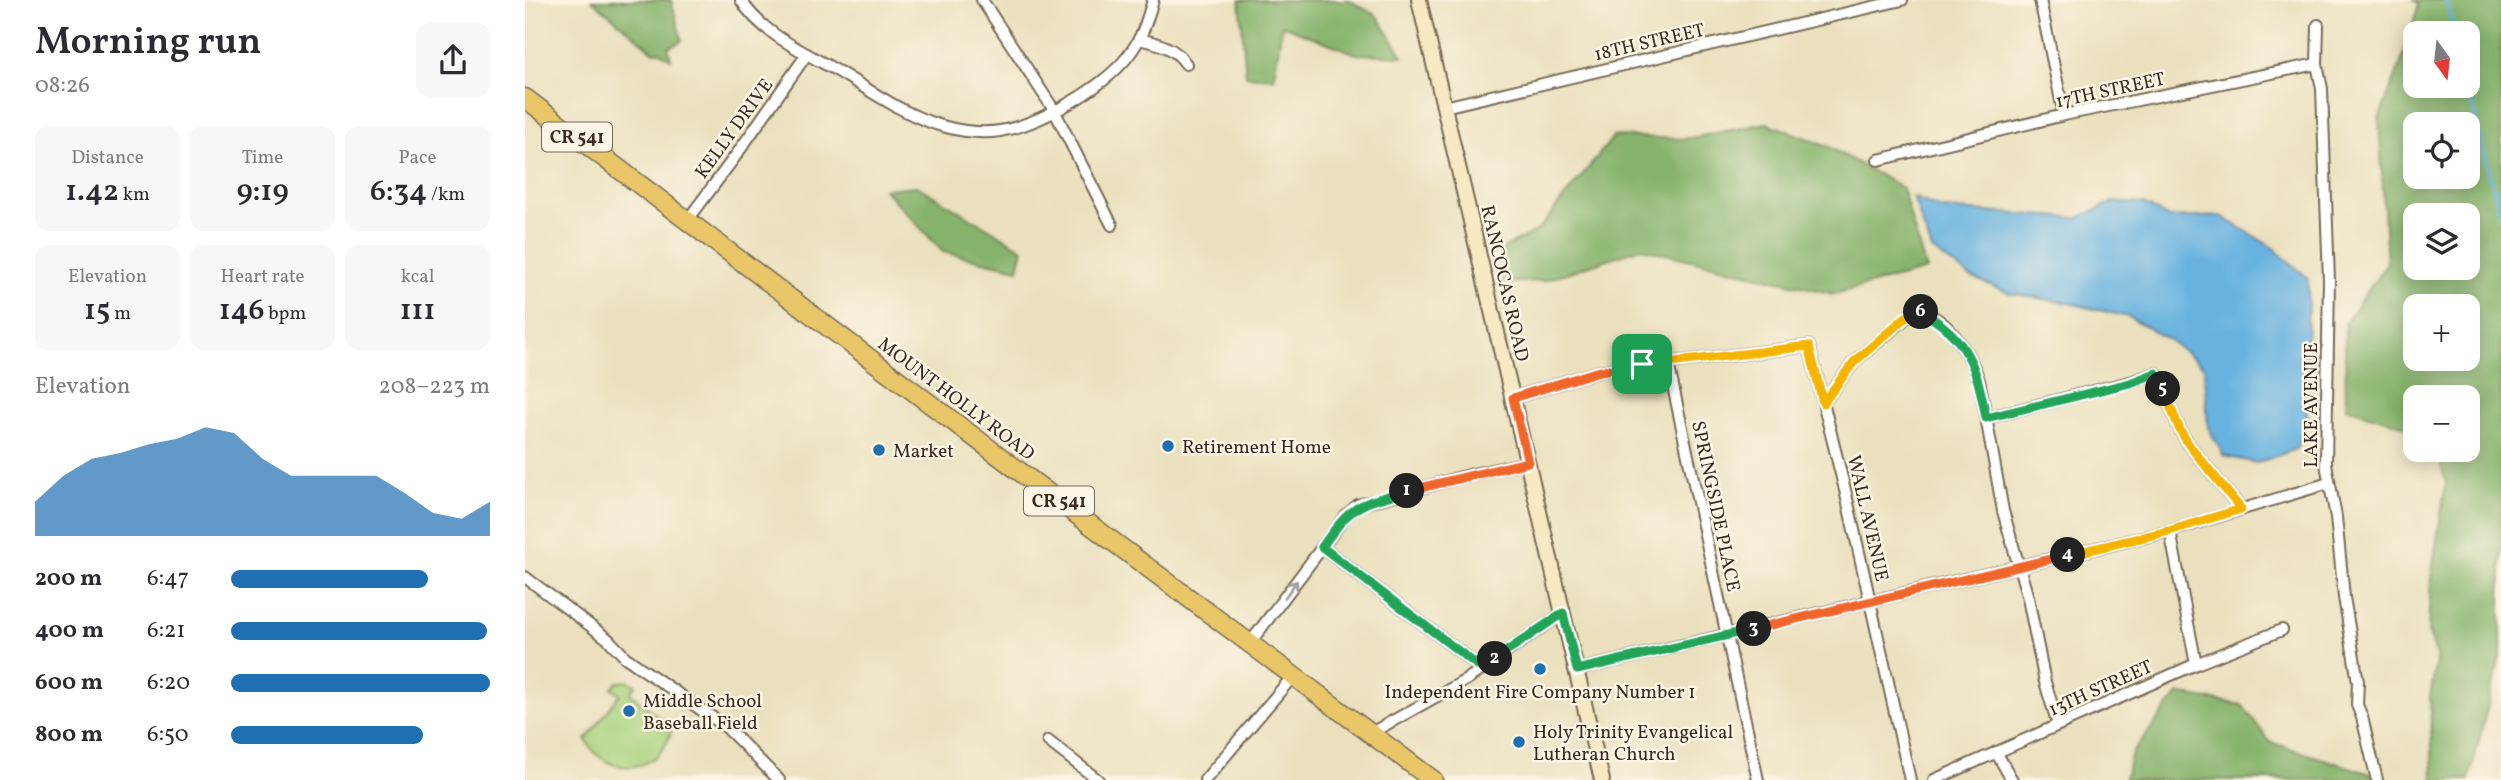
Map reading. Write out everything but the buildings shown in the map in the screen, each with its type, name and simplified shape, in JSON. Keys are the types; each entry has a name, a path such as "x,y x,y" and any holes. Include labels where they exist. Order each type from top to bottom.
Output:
{"highway":[{"name":"MOUNT HOLLY ROAD","path":"525,98 1433,780"}],"main road":[{"name":"RANCOCAS ROAD","path":"1419,0 1602,780"}],"street":[{"path":"741,0 763,25 807,54 930,123 970,131 996,132 1009,130 1054,110 1108,75 1126,58 1139,39 1153,0"},
{"path":"982,0 1054,110 1112,225"},
{"name":"18TH STREET","path":"1444,107 1902,0"},
{"path":"2040,0 2064,116"},
{"name":"LAKE AVENUE","path":"2318,25 2317,64 2322,89 2329,305 2325,450 2358,682 2357,705 2377,780"},
{"path":"1139,39 1165,46 1180,55 1186,64"},
{"name":"KELLY DRIVE","path":"687,221 807,54"},
{"name":"17TH STREET","path":"1878,160 2064,116 2317,64"},
{"path":"1823,403 1854,362 1906,317 1921,312 1938,320 1967,352 1976,372 2003,511 2028,598 2045,682 2058,725"},
{"name":"WALL AVENUE","path":"1668,363 1809,346 1910,780"},
{"path":"1513,398 1596,372 1642,364 1668,363"},
{"name":"SPRINGSIDE PLACE","path":"1668,363 1758,780"},
{"path":"1986,418 2130,383 2156,373 2189,445 2241,509"},
{"path":"1250,643 1345,517 1365,502 1528,462"},
{"path":"1577,670 2169,531 2329,483"},
{"path":"2169,531 2196,664"},
{"path":"1322,547 1481,668"},
{"path":"525,577 607,639 625,657 726,727 779,780"},
{"path":"1371,733 1430,702 1563,613"},
{"name":"13TH STREET","path":"1934,780 2196,664 2282,630"},
{"path":"1205,780 1293,676"},
{"path":"1048,741 1098,780"},
{"path":"1996,752 2012,780"}],"green space":[{"path":"592,0 671,0 682,41 668,47 671,59 659,51 654,52"},
{"path":"1240,0 1349,0 1377,16 1403,56 1356,54 1282,25 1274,78 1246,76"},
{"path":"2414,0 2501,0 2501,653 2469,780 2431,780 2430,697 2437,656 2428,631 2431,577 2446,483 2440,462 2480,462 2480,385 2403,385 2403,425 2346,408 2345,323 2387,263 2379,119 2403,57 2403,98 2480,98 2480,21 2414,21 2419,4"},
{"path":"1767,123 1829,147 1902,188 1926,270 1834,294 1641,248 1543,281 1503,283 1503,248 1538,230 1614,136 1685,139"},
{"path":"917,186 1023,249 1018,269 943,252 884,189"},
{"name":"Middle School Baseball Field","path":"628,681 636,685 630,693 672,728 657,755 646,763 620,766 595,753 586,740 620,694 612,688 618,682"},
{"path":"2178,694 2242,705 2270,742 2390,780 2124,780 2132,753"}],"water":[{"path":"1913,197 1941,209 2078,218 2113,202 2144,204 2169,218 2221,216 2272,247 2308,278 2307,421 2296,449 2257,463 2224,456 2208,427 2204,367 2169,340 2129,317 2009,293 1971,277 1932,250"}],"waterway":[{"path":"2446,0 2452,21"},
{"path":"2471,98 2501,217"}],"place":[{"name":"Retirement Home","path":"1168,446"},
{"name":"Market","path":"879,450"},
{"name":"Independent Fire Company Number 1","path":"1540,669"},
{"name":"Middle School Baseball Field","path":"629,711"},
{"name":"Holy Trinity Evangelical Lutheran Church","path":"1519,742"}],"route":[{"path":"1921,312 1938,320 1967,352 1976,372 1986,418 2130,383 2156,373 2189,445 2241,509 2209,521 2169,531 1577,670 1563,613 1481,668 1322,547 1351,510 1365,502 1528,462 1513,398 1596,372 1642,364 1809,346 1823,403 1869,347 1906,317 1921,312"}]}
